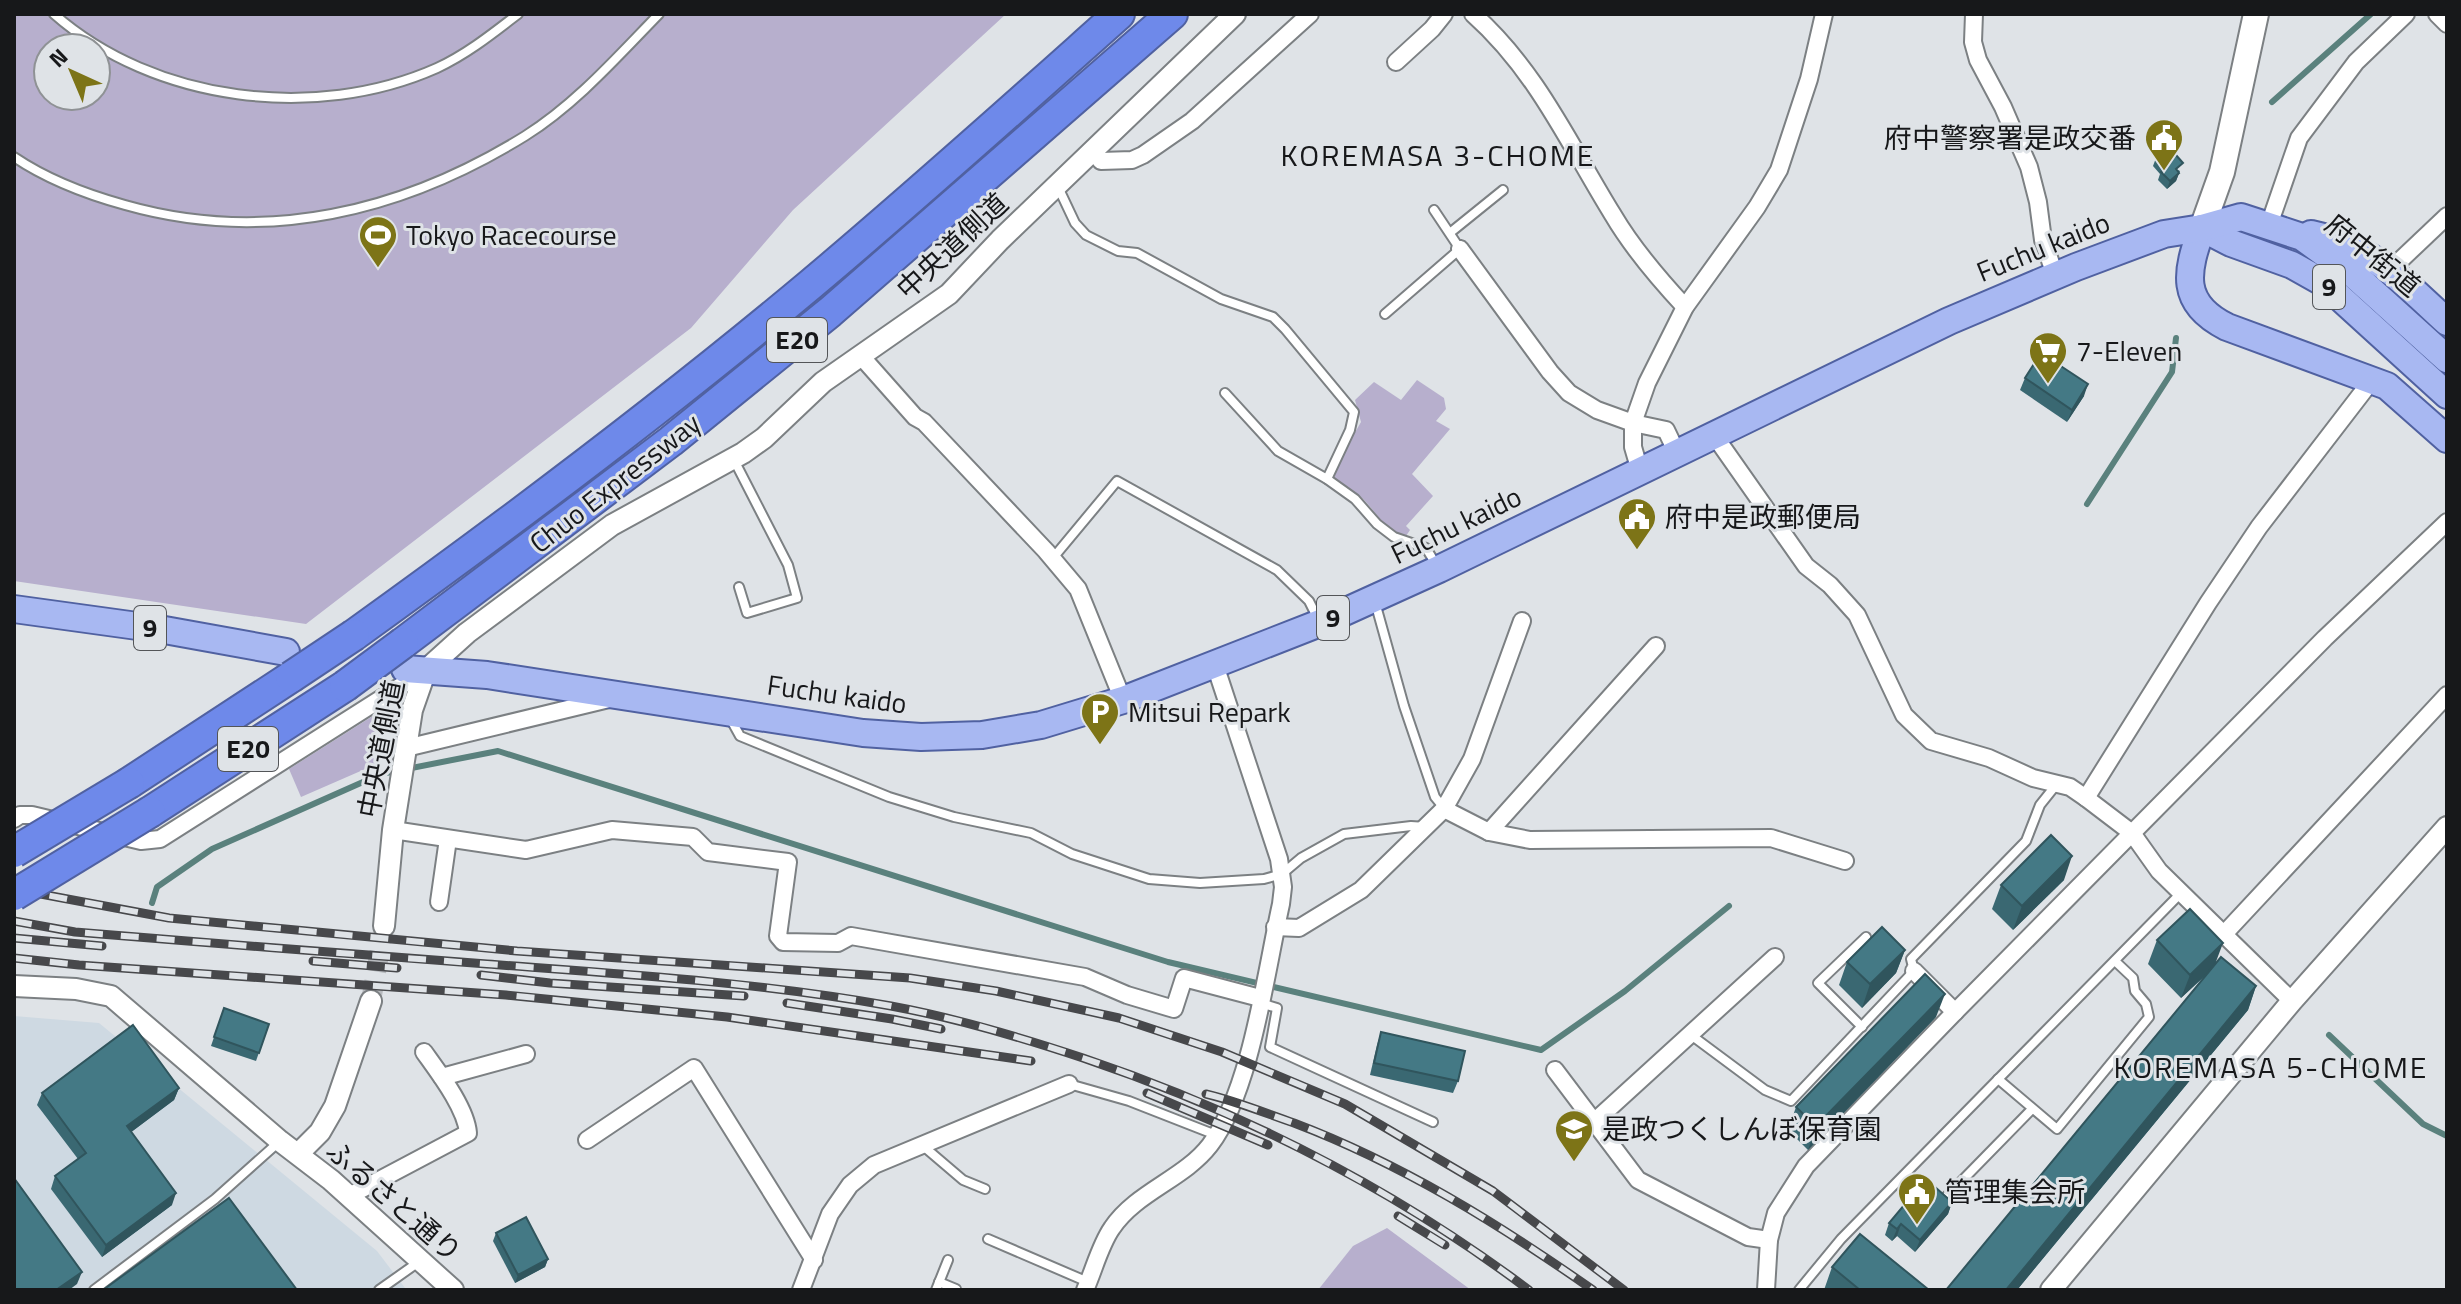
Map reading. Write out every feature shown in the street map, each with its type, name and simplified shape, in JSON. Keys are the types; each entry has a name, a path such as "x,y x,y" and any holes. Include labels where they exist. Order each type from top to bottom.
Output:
{"highway":[{"name":"Chuo Expressway","path":"14,852 129,783 279,686 484,541 649,415 809,286 1119,14"},
{"name":"Chuo Expressway","path":"14,895 150,812 345,686 505,568 671,441 830,312 1172,14"}],"main road":[{"path":"2253,15 2222,172 2192,256 2189,275 2194,299 2206,315 2227,327 2387,386 2447,439"},
{"name":"府中街道","path":"2202,228 2241,217 2302,237 2338,261 2447,359"},
{"path":"2276,227 2331,238 2368,254 2447,322"},
{"name":"Fuchu kaido","path":"415,670 487,675 863,733 921,737 982,735 1041,725 1123,700 1320,623 1439,569 1909,340 2055,275 2164,234 2202,228"},
{"name":"9","path":"2202,228 2231,243 2292,265 2324,283 2447,395"},
{"name":"9","path":"14,609 159,629 286,652"}],"street":[{"name":"中央道側道","path":"384,926 393,830 412,710 415,670 612,525 733,459 764,438 823,382 949,294 1000,240 1235,14"},
{"path":"1093,151 1101,161 1132,160 1143,155 1192,121 1310,14"},
{"path":"1396,62 1444,14"},
{"path":"1473,14 1521,66 1542,95 1631,243 1685,307"},
{"path":"1640,471 1633,447 1633,423 1647,383 1685,307 1757,207 1779,170 1809,79 1824,14"},
{"path":"1974,14 1973,42 1978,60 2029,167 2043,240 2055,275"},
{"path":"2276,227 2299,138 2356,62 2406,14"},
{"path":"2437,14 2447,24"},
{"path":"2390,270 2447,216"},
{"path":"1460,249 1550,372 1569,393 1597,410 1633,423 1666,430 1677,453"},
{"path":"860,355 915,417 924,422 1053,558 1078,589 1123,700"},
{"path":"2086,798 2259,527 2372,380"},
{"path":"1714,435 1806,566 1830,585 1857,615 1904,715 1931,741 1989,758 2033,778 2070,787 2086,798 2132,833 2159,871 2292,1001"},
{"path":"1766,1290 1769,1240 1776,1213 1806,1166 2325,638 2447,522"},
{"path":"1275,927 1299,928 1342,904 1383,871 1444,809 1472,759 1522,621"},
{"path":"1489,832 1656,646"},
{"path":"1087,1286 1111,1228 1128,1211 1195,1162 1217,1135 1243,1072 1275,927 1283,887 1282,874 1215,665"},
{"path":"14,819 20,815 40,816 141,841 160,839 415,670"},
{"path":"406,748 626,695"},
{"path":"2225,933 2447,695"},
{"path":"1444,809 1489,832 1530,840 1771,838 1845,861"},
{"path":"2051,1290 2292,1001 2447,827"},
{"path":"393,830 526,850 612,830 693,837 708,852 788,862 778,936 783,942 838,943 851,936 1085,977 1127,995 1174,1009 1184,978 1261,993"},
{"path":"439,902 448,839"},
{"path":"1594,1122 1775,957"},
{"path":"1914,971 1955,1012"},
{"path":"14,986 76,989 111,996 298,1154 320,1132 335,1106 371,1001"},
{"path":"349,1196 468,1133 467,1124 442,1077 424,1052"},
{"path":"442,1077 526,1054"},
{"path":"587,1140 694,1068 814,1260"},
{"path":"1555,1070 1638,1180 1748,1237 1769,1240"},
{"path":"801,1290 830,1214 850,1185 874,1165 1069,1084"},
{"name":"ふるさと通り","path":"298,1154 453,1290"}],"lane":[{"path":"54,14 99,47 189,85 230,93 287,97 339,95 393,83 437,68 479,45 518,14"},
{"path":"14,157 86,194 141,210 194,220 276,222 344,212 425,187 526,135 582,91 659,14"},
{"path":"1057,186 1075,223 1086,235 1118,251 1137,253 1221,299 1273,317 1285,329 1354,412 1350,430 1327,479"},
{"path":"1451,232 1503,190"},
{"path":"1385,314 1460,249 1434,210"},
{"path":"1225,393 1278,451 1355,499 1377,524 1394,537 1426,548 1439,569"},
{"path":"733,459 788,565 797,598 747,613 739,587"},
{"path":"1053,558 1117,481 1277,570 1309,601 1320,623"},
{"path":"1375,599 1404,706 1435,797 1444,809"},
{"path":"725,710 740,736 864,788 954,817 1031,833 1072,854 1149,879 1200,883 1264,879 1282,874 1301,858 1344,834 1426,827"},
{"path":"1691,1035 1755,1084 1791,1101 1914,971 1911,959 2026,841 2040,805 2056,785"},
{"path":"1799,1290 1841,1239 2182,892"},
{"path":"1862,1027 1818,983 1866,937"},
{"path":"1998,1079 2057,1129 2149,1017 2146,1004 2135,991 2133,978 2115,961"},
{"path":"1261,993 1277,1008 1270,1047 1433,1122"},
{"path":"1069,1084 1129,1101 1217,1135"},
{"path":"1945,1198 2032,1109"},
{"path":"94,1290 215,1199 280,1141"},
{"path":"922,1144 963,1180 985,1189"},
{"path":"988,1239 1087,1286"},
{"path":"948,1260 938,1286 956,1289"},
{"path":"379,1290 421,1261"}],"shaded area":[{"name":"Tokyo Racecourse","path":"14,14 1006,14 793,210 691,328 306,624 14,581"},
{"path":"1417,380 1444,398 1446,409 1436,421 1450,429 1412,474 1433,496 1406,526 1410,530 1406,536 1386,526 1361,497 1334,478 1337,464 1361,422 1355,400 1374,382 1401,400"},
{"path":"387,707 379,763 301,797 289,769"},
{"path":"14,1016 99,1023 377,1251 405,1288 14,1290"},
{"path":"1387,1228 1471,1290 1318,1290 1353,1246"}],"building":[{"path":"2168,146 2183,163 2176,169 2179,173 2170,181 2161,172 2165,168 2156,158"},
{"path":"2041,353 2088,384 2072,410 2025,378"},
{"path":"2051,835 2072,856 2022,906 2001,885"},
{"path":"2190,909 2223,943 2190,975 2157,940"},
{"path":"1882,927 1905,950 1870,984 1847,962"},
{"path":"2221,957 2256,986 2006,1290 1946,1290"},
{"path":"1925,974 1945,994 1816,1126 1796,1107"},
{"path":"224,1008 269,1024 259,1053 214,1037"},
{"path":"133,1025 179,1088 127,1126 176,1193 106,1245 55,1176 86,1153 42,1093"},
{"path":"1381,1032 1465,1051 1458,1081 1374,1063"},
{"path":"14,1178 82,1272 56,1290 14,1290"},
{"path":"1926,1179 1952,1202 1920,1240 1901,1224 1897,1229 1889,1223"},
{"path":"229,1198 297,1290 103,1290"},
{"path":"526,1217 548,1259 518,1275 496,1233"},
{"path":"1860,1234 1929,1290 1860,1290 1832,1267"}],"waterway":[{"path":"2272,102 2371,14"},
{"path":"2087,504 2172,372 2176,338"},
{"path":"152,903 157,887 212,849 381,774 498,751 1168,962 1541,1050 1625,991 1729,906"},
{"path":"2329,1035 2423,1124 2447,1136"}],"tunnel":[{"path":"371,1001 384,926"}],"railway":[{"path":"14,889 169,918 517,951 910,978 996,991 1119,1018 1222,1052 1345,1104 1493,1191 1624,1290"},
{"path":"14,921 75,932 740,985 841,998 940,1016 1012,1035 1143,1079 1259,1128 1424,1218 1529,1290"},
{"path":"14,938 102,946"},
{"path":"14,958 506,995 727,1017 1031,1061"},
{"path":"313,961 397,968"},
{"path":"481,975 550,983 744,996"},
{"path":"787,1003 941,1029"},
{"path":"1147,1093 1268,1145"},
{"path":"1206,1094 1294,1123 1411,1176 1486,1219 1593,1290"},
{"path":"1398,1216 1445,1245"}],"place":[{"name":"府中警察署是政交番","path":"2164,172"},
{"name":"Tokyo Racecourse","path":"378,269"},
{"name":"7-Eleven","path":"2048,385"},
{"name":"府中是政郵便局","path":"1637,551"},
{"name":"Mitsui Repark","path":"1100,746"},
{"name":"是政つくしんぼ保育園","path":"1574,1163"},
{"name":"管理集会所","path":"1917,1226"}],"district":[{"name":"KOREMASA 3-CHOME","path":"1438,156"},
{"name":"KOREMASA 5-CHOME","path":"2271,1068"}]}
